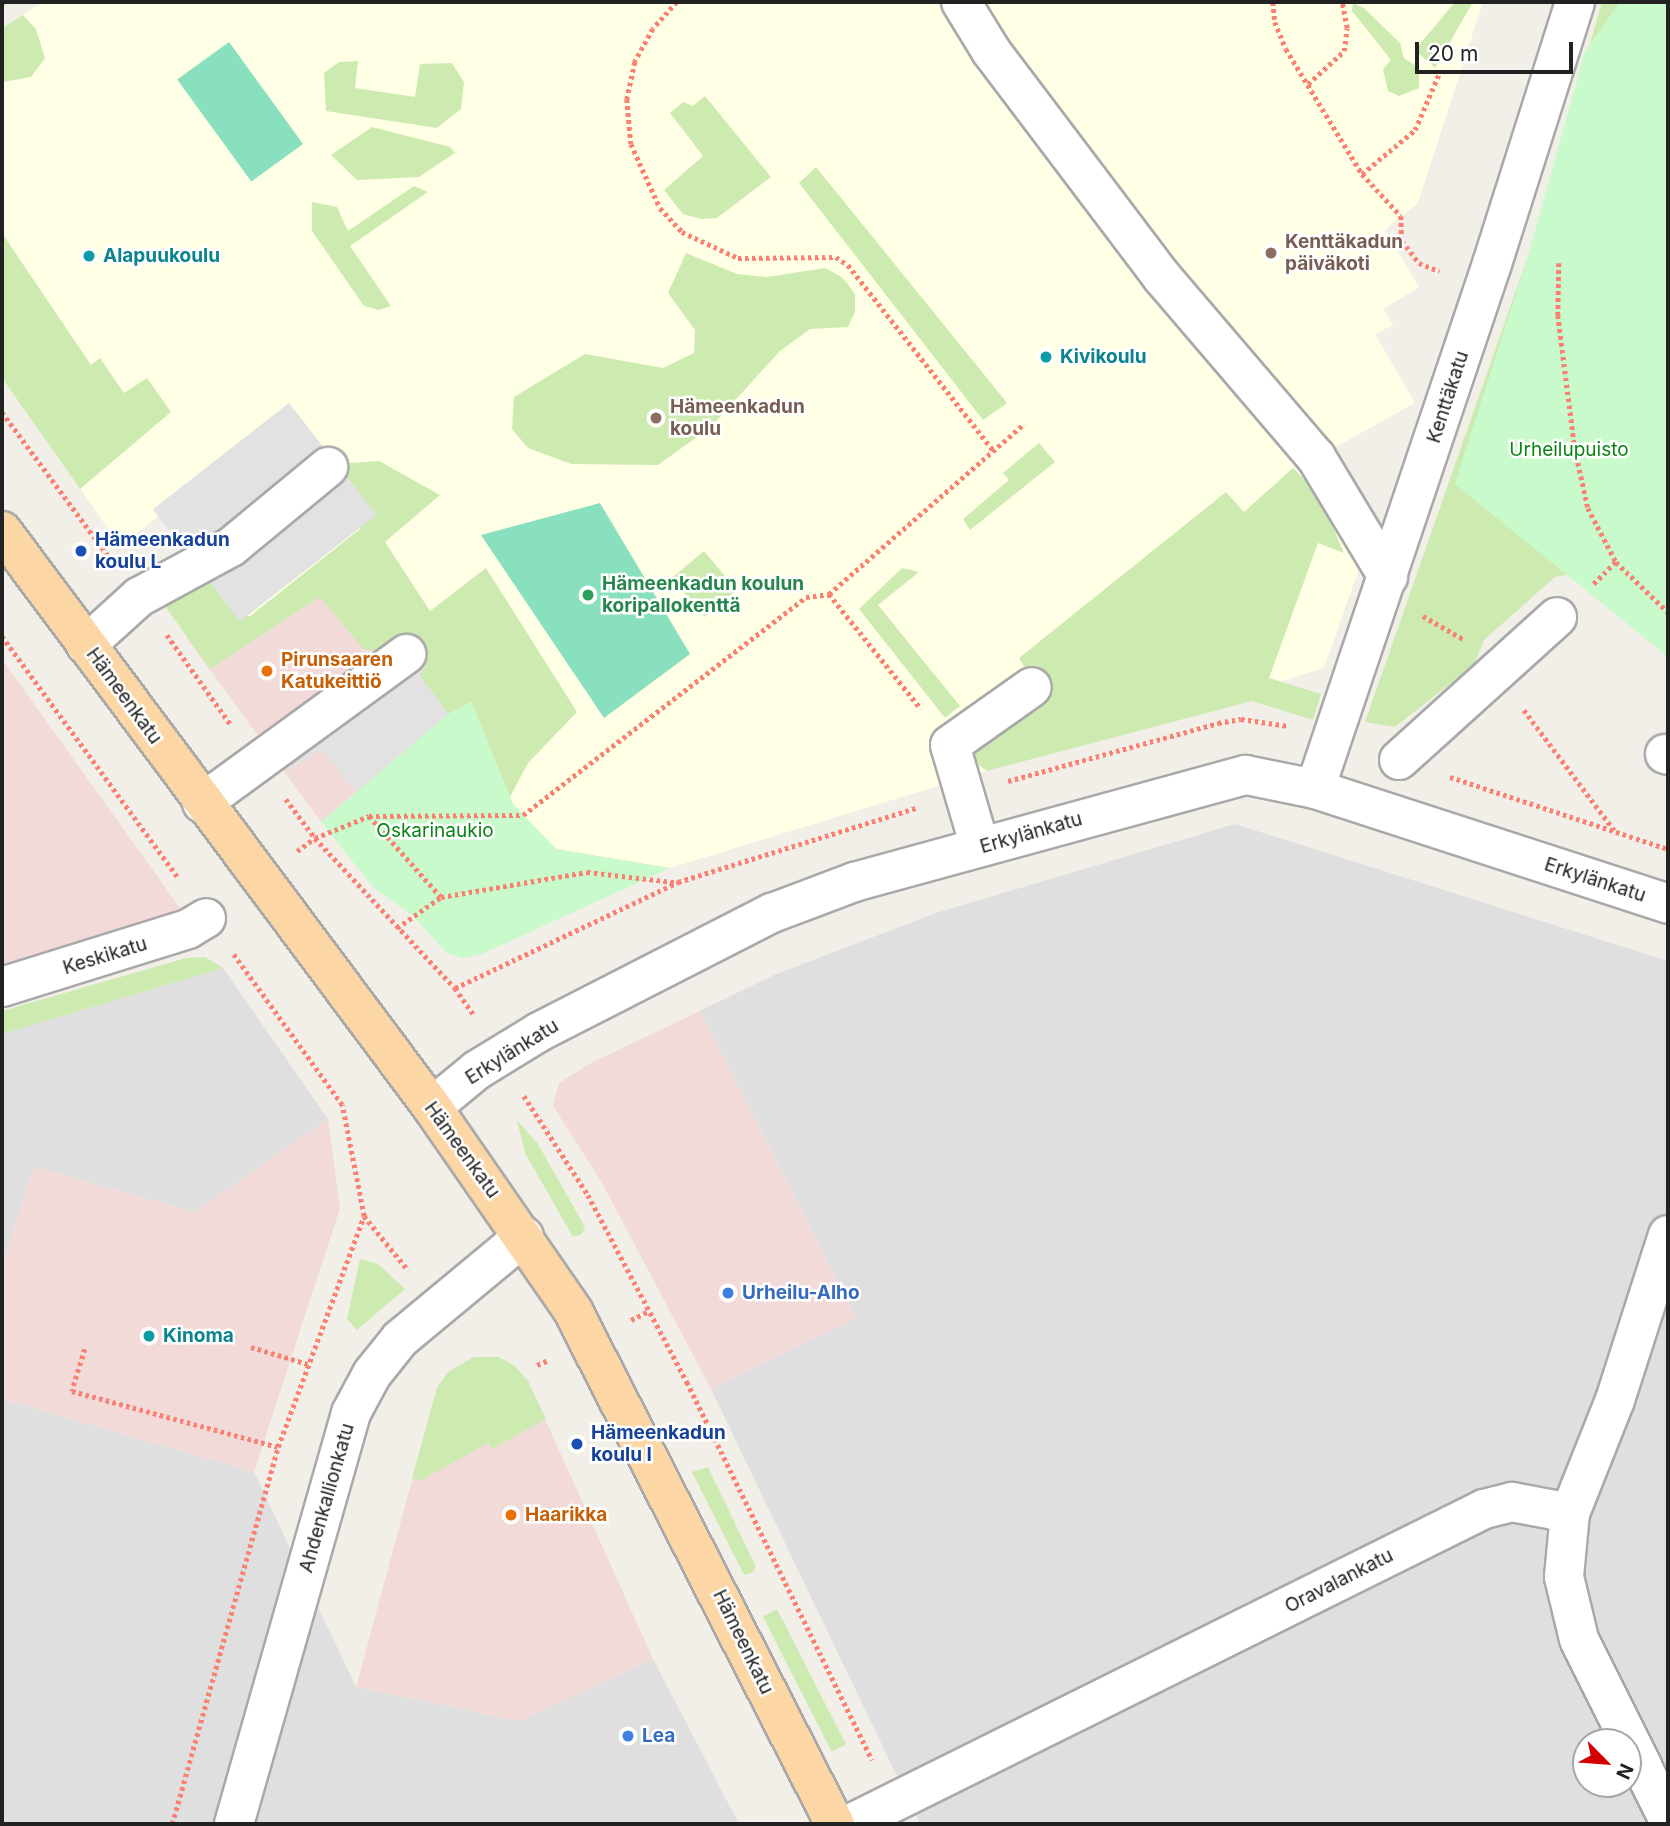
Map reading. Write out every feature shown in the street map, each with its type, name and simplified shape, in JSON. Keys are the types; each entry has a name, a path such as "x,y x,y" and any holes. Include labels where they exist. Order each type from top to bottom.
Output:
{"main road":[{"name":"Hämeenkatu","path":"2,531 202,803 432,1107 524,1236 591,1340 835,1824"}],"street":[{"path":"961,2 991,51 1162,277 1316,457 1388,576"},
{"name":"Kenttäkatu","path":"1315,789 1484,288 1575,2"},
{"path":"86,645 139,597 231,547 328,467"},
{"path":"1399,760 1557,617"},
{"path":"202,803 406,654"},
{"path":"980,847 950,745 1032,687"},
{"name":"Erkylänkatu","path":"432,1107 477,1070 539,1032 772,913 854,881 1246,775 1315,789 1668,904"},
{"name":"Keskikatu","path":"2,987 188,929 206,918"},
{"path":"1668,1235 1615,1400 1570,1513 1564,1577 1579,1639 1668,1818"},
{"name":"Ahdenkallionkatu","path":"234,1824 351,1413 372,1374 400,1339 524,1236"},
{"name":"Oravalankatu","path":"850,1824 1484,1509 1512,1502 1570,1513"}],"path":[{"path":"677,2 653,29 635,62 627,99 631,144 660,208 682,232 738,258 836,257 848,265 994,451"},
{"path":"1273,2 1275,22 1308,84 1362,174 1401,216 1402,241 1419,263 1484,288"},
{"path":"1308,84 1344,51 1347,29 1342,2"},
{"path":"1362,174 1415,130 1440,71"},
{"path":"1559,263 1558,315 1574,449 1588,508 1616,562 1668,612"},
{"path":"315,838 369,816 523,815 806,597 829,594 1024,424"},
{"path":"1557,617 1616,562"},
{"path":"829,594 950,745"},
{"path":"2,636 342,1105 364,1216 439,1304"},
{"path":"369,816 441,897"},
{"path":"397,928 441,897 587,872 678,882"},
{"path":"173,1824 278,1447 364,1216"},
{"path":"251,1347 308,1364"},
{"path":"85,1349 72,1391 278,1447"}],"shaded area":[{"name":"Hämeenkadun koulu","path":"43,2 1483,2 1418,203 1385,230 1419,287 1383,309 1393,325 1375,334 1415,403 1316,458 1368,543 1324,668 670,868 556,849 513,804 471,702 360,530 249,617 158,516 121,547 2,378 2,28"},
{"path":"289,403 376,515 240,621 153,510"},
{"path":"360,529 471,702 321,822 186,637 249,617"},
{"path":"402,634 426,667 420,675 448,714 355,791 321,748 288,772 262,737"},
{"path":"2,659 180,908 129,929 2,966"},
{"path":"1235,824 1668,961 1668,1824 920,1824 711,1389 856,1318 700,1011 774,975 936,913"},
{"path":"223,968 328,1119 195,1212 34,1167 2,1267 2,1034"},
{"path":"700,1011 856,1318 711,1389 601,1181 553,1106 559,1083 591,1063"},
{"path":"328,1119 340,1208 254,1472 2,1399 2,1267 34,1167 195,1212"},
{"path":"474,1357 498,1357 528,1381 653,1659 519,1721 356,1687 437,1388 448,1372"},
{"path":"2,1399 254,1472 356,1687 519,1721 653,1659 739,1824 2,1824"}],"green space":[{"path":"1455,2 1473,2 1435,68 1415,50"},
{"name":"Urheilupuisto","path":"1602,2 1668,2 1668,60 1566,575 1555,577 1484,640 1474,665 1395,727 1365,722 1528,256"},
{"name":"Urheilupuisto","path":"1620,2 1668,2 1668,657 1455,484 1528,256 1585,51"},
{"path":"1353,3 1364,8 1400,43 1404,58 1419,68 1419,88 1399,96 1388,91 1383,69 1391,60 1352,11"},
{"path":"23,15 36,29 45,58 31,77 3,82 2,28"},
{"path":"229,42 303,144 251,182 177,80"},
{"path":"358,61 355,88 415,97 420,64 452,63 464,82 461,109 437,128 326,111 324,73 339,62"},
{"path":"705,96 771,177 717,218 701,219 683,214 664,190 703,156 670,113 683,102 693,106"},
{"path":"372,127 450,147 455,153 419,177 357,180 331,155"},
{"path":"816,167 1007,403 983,420 799,183"},
{"path":"414,186 428,192 350,246 391,306 379,310 364,306 312,231 312,202 337,207 348,231"},
{"path":"2,233 91,365 100,358 124,393 147,378 171,412 80,489 2,378"},
{"path":"686,253 737,274 767,277 825,268 843,278 855,294 855,312 848,327 810,329 780,351 711,427 658,465 571,464 528,448 512,429 514,397 585,354 663,368 694,353 695,330 668,293"},
{"path":"1039,443 1055,462 970,530 963,519 1009,480 1003,473"},
{"path":"379,461 440,495 385,542 430,611 486,568 577,712 528,763 510,797 471,702 448,714 419,675 379,651 363,649 320,597 210,669 162,602 214,577 249,617 360,529 336,464"},
{"path":"1293,468 1318,493 1344,553 1318,543 1269,678 1321,694 1313,720 1252,701 987,771 977,764 972,755 1045,704 1019,658 1226,492 1244,512"},
{"name":"Hämeenkadun koulun koripallokenttä","path":"600,503 690,654 604,718 481,535"},
{"path":"704,551 737,590 705,617 672,578"},
{"path":"902,568 919,572 878,605 960,706 945,718 859,609"},
{"name":"Oskarinaukio","path":"471,702 513,804 556,849 670,868 482,954 464,958 447,953 412,915 374,888 321,822 448,714"},
{"path":"205,957 223,968 2,1034 2,1011 186,958"},
{"path":"517,1120 538,1144 585,1227 582,1234 573,1237 525,1153"},
{"path":"360,1259 378,1264 405,1289 357,1330 347,1319"},
{"path":"474,1357 498,1357 514,1365 528,1381 546,1419 492,1449 488,1443 422,1480 412,1478 437,1388 448,1372"},
{"path":"708,1467 756,1567 752,1573 744,1575 692,1472"},
{"path":"777,1609 846,1744 832,1752 763,1616"}],"place":[{"name":"Kenttäkadun päiväkoti","path":"1271,253"},
{"name":"Alapuukoulu","path":"89,256"},
{"name":"Kivikoulu","path":"1046,357"},
{"name":"Hämeenkadun koulu","path":"656,418"},
{"name":"Hämeenkadun koulu L","path":"81,551"},
{"name":"Hämeenkadun koulun koripallokenttä","path":"588,595"},
{"name":"Pirunsaaren Katukeittiö","path":"267,671"},
{"name":"Urheilu-Alho","path":"728,1293"},
{"name":"Kinoma","path":"149,1336"},
{"name":"Hämeenkadun koulu I","path":"577,1444"},
{"name":"Haarikka","path":"511,1515"},
{"name":"Lea","path":"628,1736"}]}
